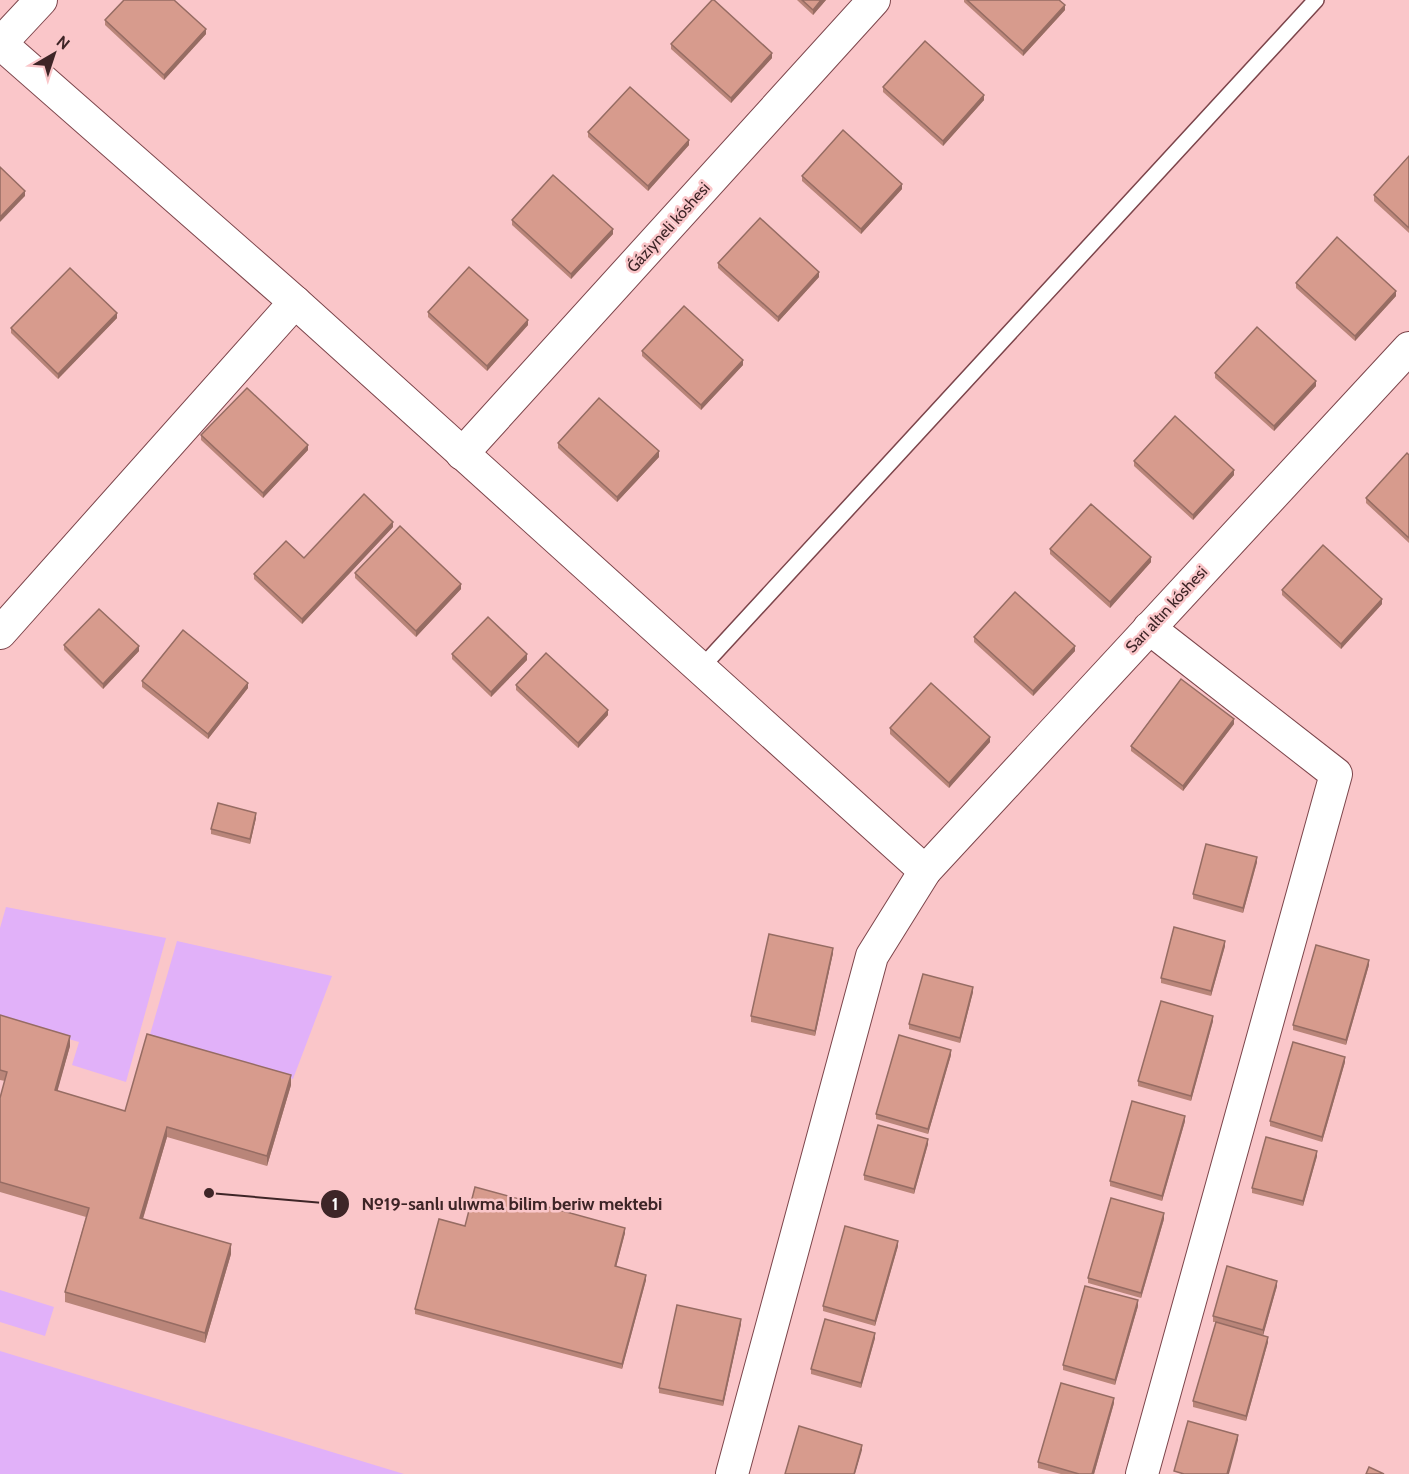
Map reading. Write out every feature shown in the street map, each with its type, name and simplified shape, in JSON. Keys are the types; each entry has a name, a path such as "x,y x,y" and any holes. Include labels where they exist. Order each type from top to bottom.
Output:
{"street":[{"path":"40,0 0,44 295,302 925,872"},
{"name":"Ǵáziyneli kóshesi","path":"462,454 874,0"},
{"path":"0,633 295,302"},
{"name":"Sarı altın kóshesi","path":"732,1474 872,956 925,872 1409,348"},
{"path":"1142,1474 1336,774 1149,628"}],"lane":[{"path":"700,669 1316,0"}],"shaded area":[{"path":"6,907 166,938 126,1082 72,1065 79,1042 0,1019 0,928"},
{"path":"177,941 332,976 293,1079 149,1038"},
{"path":"0,1290 54,1307 45,1336 0,1322"},
{"path":"0,1351 404,1474 0,1474"}],"building":[{"path":"124,0 174,0 206,29 164,75 105,20"},
{"path":"712,0 772,53 731,98 671,44"},
{"path":"802,0 821,0 813,10"},
{"path":"967,0 1059,0 1065,5 1023,51"},
{"path":"925,41 984,95 943,141 883,87"},
{"path":"630,87 689,140 648,186 588,132"},
{"path":"843,130 902,184 861,229 802,176"},
{"path":"1409,156 1409,228 1374,195"},
{"path":"0,167 25,191 0,217"},
{"path":"553,175 613,229 571,274 512,220"},
{"path":"760,218 819,272 778,317 718,263"},
{"path":"1337,237 1396,291 1355,336 1296,283"},
{"path":"469,267 528,320 487,366 428,312"},
{"path":"70,268 117,313 58,374 11,328"},
{"path":"684,306 743,360 701,405 642,351"},
{"path":"1257,327 1316,381 1274,426 1215,373"},
{"path":"247,388 308,445 263,493 201,435"},
{"path":"599,398 659,451 617,497 558,443"},
{"path":"1175,416 1234,470 1193,515 1134,461"},
{"path":"1407,453 1409,455 1409,538 1366,498"},
{"path":"364,494 393,522 302,619 254,574 286,541 304,558"},
{"path":"1091,504 1151,557 1110,602 1050,549"},
{"path":"400,526 461,584 416,631 355,573"},
{"path":"1323,545 1382,599 1341,644 1282,590"},
{"path":"1015,592 1075,646 1033,691 974,637"},
{"path":"99,609 139,646 103,684 64,645"},
{"path":"488,617 527,654 491,692 452,654"},
{"path":"183,630 248,683 208,734 142,681"},
{"path":"546,653 608,710 578,743 516,685"},
{"path":"1181,679 1234,719 1183,786 1131,746"},
{"path":"931,683 990,737 949,783 890,728"},
{"path":"218,803 256,813 250,839 211,829"},
{"path":"1206,844 1257,857 1243,908 1193,894"},
{"path":"1174,927 1225,941 1211,991 1161,978"},
{"path":"769,934 833,948 815,1031 751,1016"},
{"path":"1316,945 1369,960 1346,1040 1293,1025"},
{"path":"923,974 973,987 960,1038 909,1024"},
{"path":"1161,1001 1213,1016 1191,1096 1138,1081"},
{"path":"0,1015 70,1036 55,1090 125,1111 147,1034 291,1075 267,1156 167,1127 140,1218 231,1244 205,1333 65,1292 89,1208 0,1182 0,1098 7,1072 0,1070"},
{"path":"899,1035 951,1050 928,1129 876,1114"},
{"path":"1293,1042 1345,1057 1322,1137 1270,1121"},
{"path":"1132,1101 1185,1116 1162,1196 1110,1181"},
{"path":"878,1125 928,1139 914,1189 864,1175"},
{"path":"1266,1137 1317,1151 1303,1201 1252,1188"},
{"path":"475,1187 625,1228 615,1266 646,1275 622,1364 415,1309 439,1219 465,1226"},
{"path":"1111,1198 1164,1213 1141,1293 1088,1278"},
{"path":"845,1226 898,1241 875,1321 823,1306"},
{"path":"1227,1266 1277,1281 1263,1330 1213,1316"},
{"path":"1085,1286 1138,1300 1115,1380 1063,1365"},
{"path":"677,1305 741,1319 723,1401 659,1388"},
{"path":"825,1319 875,1333 861,1383 811,1369"},
{"path":"1216,1322 1268,1337 1246,1416 1193,1401"},
{"path":"1061,1383 1114,1398 1092,1474 1079,1474 1038,1462"},
{"path":"1188,1421 1238,1435 1227,1474 1184,1474 1174,1471"},
{"path":"799,1426 862,1445 854,1474 785,1474"},
{"path":"1369,1467 1384,1474 1366,1474"}],"place":[{"name":"№19-sanlı ulıwma bilim beriw mektebi","path":"209,1193"}]}
